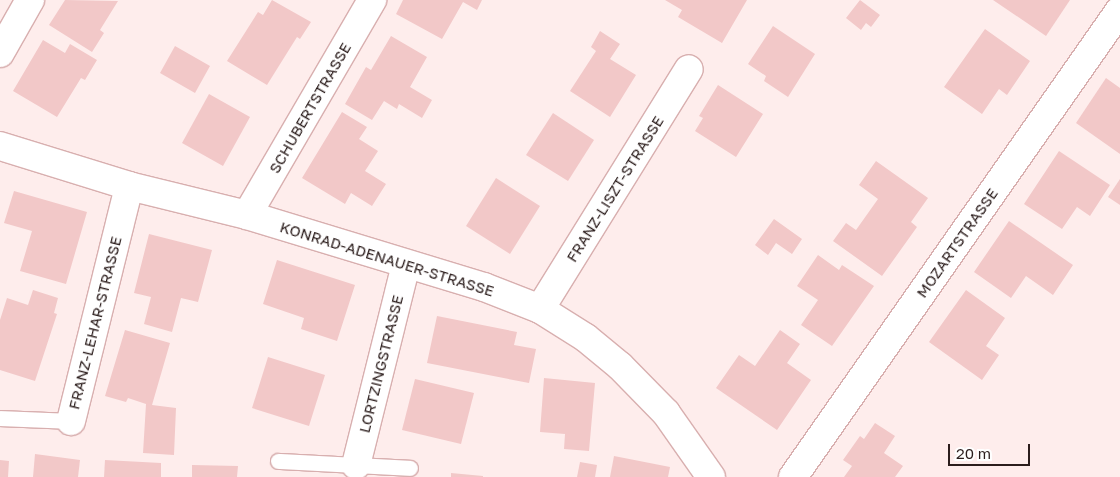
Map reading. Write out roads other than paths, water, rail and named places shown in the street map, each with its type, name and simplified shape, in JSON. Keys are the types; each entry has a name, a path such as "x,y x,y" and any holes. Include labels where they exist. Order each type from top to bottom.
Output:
{"street":[{"path":"0,53 30,0"},
{"name":"SCHUBERTSTRASSE","path":"246,216 372,0"},
{"name":"MOZARTSTRASSE","path":"793,477 1120,10"},
{"name":"FRANZ-LISZT-STRASSE","path":"540,309 690,69"},
{"name":"KONRAD-ADENAUER-STRASSE","path":"0,146 129,186 246,216 484,287 540,309 586,338 620,366 666,413 712,477"},
{"name":"FRANZ-LEHAR-STRASSE","path":"71,421 129,186"},
{"name":"LORTZINGSTRASSE","path":"356,465 406,264"}],"lane":[{"name":"FRANZ-LEHAR-STRASSE","path":"0,418 71,421"},
{"path":"278,462 410,468"}]}
